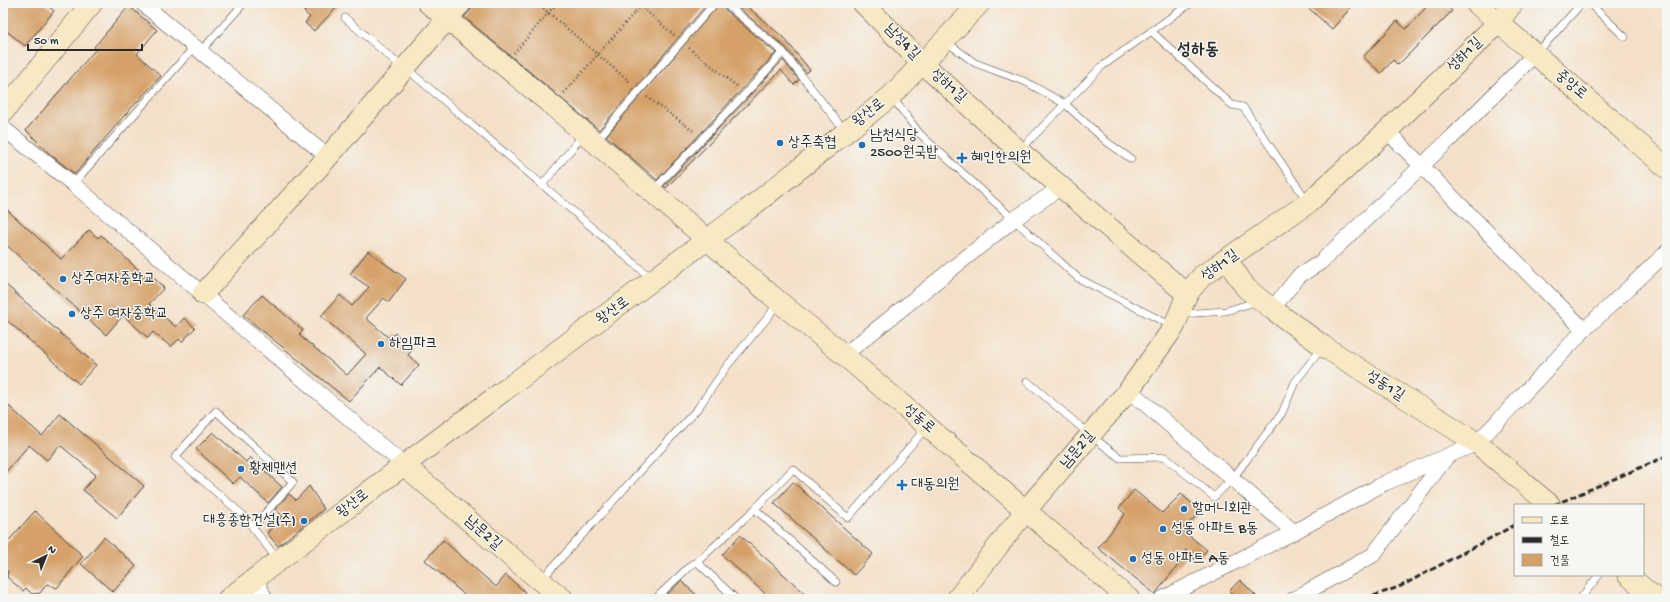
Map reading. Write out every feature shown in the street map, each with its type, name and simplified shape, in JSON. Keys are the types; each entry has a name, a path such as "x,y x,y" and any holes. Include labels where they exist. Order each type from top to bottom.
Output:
{"street":[{"path":"3,112 92,3"},
{"path":"142,3 328,157"},
{"name":"성동로","path":"428,3 553,106 651,193 928,426 1129,599"},
{"path":"202,294 328,157 461,3"},
{"name":"남성4길","path":"864,3 923,64"},
{"name":"왕산로","path":"228,599 404,464 654,281 846,132 891,96 980,3"},
{"name":"중앙로","path":"1476,3 1667,168"},
{"name":"성하1길","path":"923,64 1019,151 1187,294 1202,276 1308,203 1387,131 1498,23 1513,3"},
{"path":"1267,305 1299,276 1322,262 1535,54"},
{"path":"3,128 73,184 404,464"},
{"path":"1387,131 1584,330"},
{"path":"844,355 1013,220 1061,187"},
{"path":"1162,599 1294,532 1384,483 1477,443 1584,330 1667,252"},
{"name":"성동1길","path":"1227,260 1246,288 1267,305 1323,346 1477,443 1549,504"},
{"name":"남문2길","path":"957,599 1026,510 1129,390 1177,320 1187,294"},
{"path":"1129,390 1294,532"},
{"path":"1294,599 1373,555 1447,457"},
{"name":"남문2길","path":"404,464 563,599"},
{"path":"1629,576 1656,599"},
{"path":"256,579 265,599"}],"lane":[{"path":"73,184 198,49 244,3"},
{"path":"542,185 640,91 715,3"},
{"path":"724,3 783,52 846,132"},
{"path":"1019,151 1101,67 1191,3"},
{"path":"1535,54 1582,3"},
{"path":"1589,3 1625,37"},
{"path":"345,18 654,281"},
{"path":"1151,31 1232,105 1243,107 1308,203"},
{"path":"944,41 975,63 1026,82 1066,104 1107,142 1131,159"},
{"path":"651,193 701,137 746,94 783,52"},
{"path":"891,96 920,134 1078,278 1177,320 1267,305"},
{"path":"541,581 698,408 727,366 769,316 778,301"},
{"path":"1027,381 1090,435 1120,458 1165,457 1214,497 1232,478 1282,413 1295,382 1323,346"},
{"path":"252,527 293,482 216,410 175,457 244,516 252,527 278,561"},
{"path":"655,599 692,564 697,562 755,509 793,469 848,518 928,426"},
{"path":"755,509 836,582"},
{"path":"697,562 736,599"},
{"path":"1580,599 1598,576"}],"path":[{"path":"538,3 640,91 701,137"},
{"path":"504,65 557,3"},
{"path":"553,106 642,3"}],"building":[{"path":"3,3 44,3 54,11 25,46 3,28"},
{"path":"312,3 341,3 314,31 305,23 310,17 304,12"},
{"path":"473,3 708,3 599,130 464,17 470,11"},
{"path":"720,3 722,7 776,53 657,180 606,136"},
{"path":"733,3 743,3 784,38 810,70 806,73 786,48"},
{"path":"1303,3 1355,3 1332,29"},
{"path":"1430,3 1443,3 1452,11 1398,65 1393,60 1381,73 1363,57 1397,21 1406,29"},
{"path":"129,6 157,30 137,54 161,76 124,116 75,174 52,156 26,130 96,49 94,47"},
{"path":"783,60 799,80 794,85 781,70 666,188 664,186"},
{"path":"3,206 61,259 89,230 98,238 101,235 146,277 150,274 164,288 149,304 176,327 184,318 195,328 182,342 179,339 171,347 153,332 148,338 123,315 106,335 3,242"},
{"path":"368,251 406,279 389,302 384,298 366,318 390,339 395,333 413,349 408,355 419,365 401,385 380,367 349,401 243,315 262,295 303,330 299,335 347,375 366,354 321,316 340,295 352,306 369,287 350,274"},
{"path":"3,282 96,365 79,384 3,317"},
{"path":"3,401 42,436 60,414 144,486 117,518 83,490 96,475 60,445 47,460 29,445 3,475"},
{"name":"황제맨션","path":"213,432 246,462 250,457 282,487 268,503 240,477 233,484 196,449"},
{"path":"793,482 873,554 854,575 774,503"},
{"path":"309,486 324,509 278,546 267,533 283,516 275,509 289,494 296,500"},
{"path":"1134,490 1162,513 1181,494 1201,511 1182,530 1207,550 1197,561 1185,550 1187,554 1155,594 1098,548 1125,514 1119,508"},
{"path":"35,511 83,556 57,588 47,584 40,593 32,594 26,588 23,591 7,577 8,571 3,567 3,547"},
{"path":"740,535 811,599 771,599 722,555"},
{"path":"104,537 136,566 113,592 81,564"},
{"path":"443,540 496,587 506,575 525,592 519,599 469,599 425,560"},
{"path":"1240,580 1259,599 1237,599 1229,591"},
{"path":"681,581 701,599 662,599"}],"railway":[{"path":"1556,504 1667,456"},
{"path":"1365,599 1401,586 1514,526"}],"place":[{"name":"상주축협","path":"780,143"},
{"name":"남천식당 2500원국밥","path":"862,145"},
{"name":"혜인한의원","path":"962,158"},
{"name":"상주여자중학교","path":"63,279"},
{"name":"상주 여자중학교","path":"72,314"},
{"name":"하임파크","path":"381,344"},
{"name":"황제맨션","path":"241,469"},
{"name":"대동의원","path":"902,485"},
{"name":"할머니회관","path":"1184,509"},
{"name":"대흥종합건설(주)","path":"304,521"},
{"name":"성동 아파트 B동","path":"1163,529"},
{"name":"성동 아파트 A동","path":"1133,559"}],"district":[{"name":"성하동","path":"1198,51"}]}
